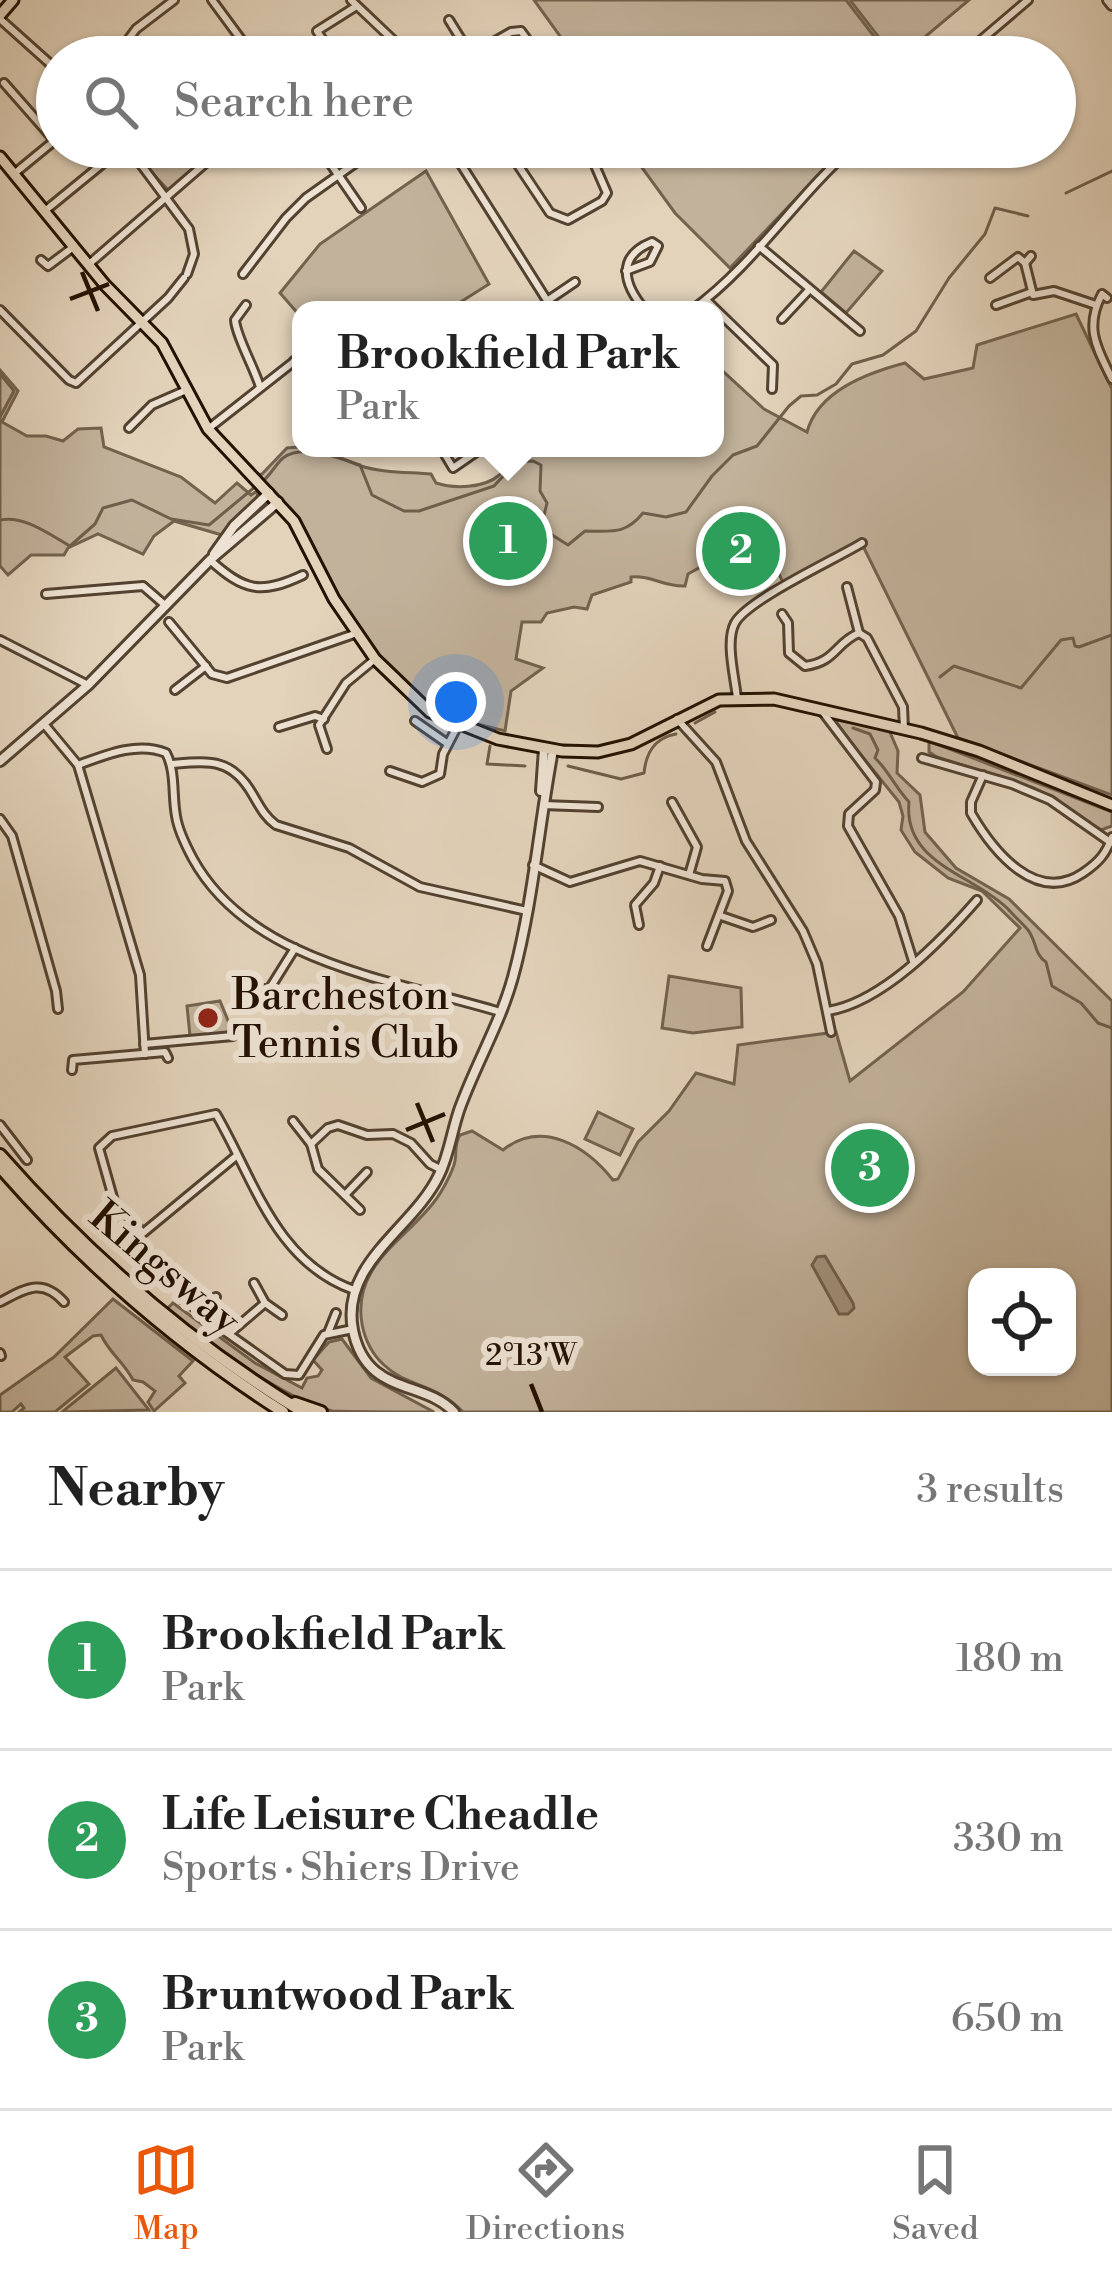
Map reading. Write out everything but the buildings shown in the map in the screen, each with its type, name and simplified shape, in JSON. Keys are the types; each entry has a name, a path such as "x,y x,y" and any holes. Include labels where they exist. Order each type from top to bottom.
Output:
{"highway":[{"name":"Kingsway","path":"0,1155 126,1282 279,1407"},
{"name":"Kingsway","path":"0,1167 120,1288 223,1371 279,1407 303,1412"},
{"path":"279,1407 321,1412"}],"main road":[{"path":"0,17 13,0"},
{"path":"0,157 88,265 162,343 208,429 294,521 334,599 375,659 430,712 502,743 598,752 618,749 705,705 737,698 774,699 979,751 1112,805"}],"street":[{"path":"131,36 173,0"},
{"path":"212,0 239,36"},
{"path":"986,36 1028,0"},
{"path":"319,36 316,31 353,3 388,36"},
{"path":"0,17 36,50"},
{"path":"449,20 458,36"},
{"path":"4,82 36,118"},
{"path":"15,173 36,156"},
{"path":"46,210 99,168"},
{"path":"0,310 76,383 168,298 186,276 194,254 189,230 142,168"},
{"path":"88,265 199,168"},
{"path":"334,168 361,208"},
{"path":"243,274 286,218 349,168"},
{"path":"463,168 547,301 575,282"},
{"path":"520,168 550,213 568,220 602,201 607,193 596,168"},
{"path":"706,300 831,168"},
{"path":"626,271 650,262 658,246 652,242 628,259 626,271 628,290 637,301"},
{"path":"41,260 49,266 75,246"},
{"path":"759,246 860,331"},
{"path":"990,278 1024,259 1032,292"},
{"path":"782,319 809,290"},
{"path":"996,305 1032,292 1065,293 1096,305"},
{"path":"1107,298 1102,294 1096,305 1092,336 1112,379"},
{"path":"246,305 235,320 236,330 251,356 260,387"},
{"path":"724,317 773,365 772,388"},
{"path":"208,429 292,363"},
{"path":"129,428 152,405 184,391"},
{"path":"446,457 453,468 469,457"},
{"path":"210,560 267,491"},
{"path":"0,761 88,685 210,560 278,502"},
{"path":"737,698 731,634 735,622 767,597 862,543"},
{"path":"210,560 235,583 249,587 266,588 303,575"},
{"path":"46,594 143,586 166,606"},
{"path":"847,587 859,633 883,662 903,707 904,729"},
{"path":"782,614 788,623 789,653 805,667 836,655 859,633"},
{"path":"169,622 206,666 226,679 357,633"},
{"path":"0,640 88,685"},
{"path":"327,749 320,725 346,683 375,659"},
{"path":"176,689 206,666"},
{"path":"821,710 876,782 847,821 895,908 913,961"},
{"path":"279,727 315,716 324,718"},
{"path":"677,719 716,762 746,842 807,938 832,1032"},
{"path":"415,721 448,744"},
{"path":"44,724 78,765 140,974 145,1054"},
{"path":"390,771 422,782 443,776 440,762 458,725"},
{"path":"78,765 107,754 154,748 166,753 176,820 194,861 223,897 258,926 295,948 345,968 500,1012"},
{"path":"444,1412 435,1402 377,1372 365,1359 353,1329 354,1290 373,1259 424,1201 442,1170 456,1116 513,977 549,749"},
{"path":"922,758 983,775 1050,800 1111,839 1106,854 1070,881 1053,884 1017,871 971,813 983,775"},
{"path":"171,764 198,762 233,768 276,825 349,848 420,886 527,911"},
{"path":"543,802 599,807"},
{"path":"672,802 697,847 689,875"},
{"path":"0,819 12,836 58,1009"},
{"path":"533,865 571,882 640,861 725,881 728,892 707,946"},
{"path":"639,925 635,905 661,864"},
{"path":"828,1011 852,1005 913,961 977,900"},
{"path":"721,916 753,927 771,920"},
{"path":"251,992 270,988 295,948"},
{"path":"144,1044 233,1036"},
{"path":"72,1070 73,1060 167,1052 168,1058"},
{"path":"236,1157 147,1232 139,1229 112,1196 99,1148 105,1139 217,1114 236,1157 293,1253 354,1290"},
{"path":"293,1120 311,1144 318,1169 360,1210"},
{"path":"0,1125 27,1160"},
{"path":"311,1144 338,1125 367,1135 393,1134 442,1170"},
{"path":"345,1195 367,1172"},
{"path":"254,1283 265,1303 282,1315"},
{"path":"0,1302 37,1286 48,1288 64,1302"},
{"path":"203,1314 216,1297"},
{"path":"182,1298 285,1374 299,1375 336,1313"},
{"path":"230,1334 265,1303"},
{"path":"328,1333 353,1329"},
{"path":"306,1364 316,1370"},
{"path":"435,1402 444,1402 454,1412"}],"shaded area":[{"path":"534,0 846,0 874,36 560,36"},
{"path":"850,0 969,0 926,36 878,36"},
{"path":"148,168 197,168 169,191"},
{"path":"642,168 825,168 730,268 675,213"},
{"path":"426,171 489,284 462,301 292,301 292,307 280,293 320,244"},
{"path":"854,251 882,271 846,313 821,292"},
{"path":"1076,314 1112,389 1112,795 958,738 864,548 857,546 785,587 756,523 709,542 715,559 688,574 685,586 631,577 631,582 592,595 587,609 574,607 547,613 541,622 522,622 516,659 543,668 511,691 505,731 430,712 375,659 334,599 294,521 252,475 262,474 292,448 292,457 338,457 369,468 431,474 436,483 460,487 485,483 521,457 724,457 724,372 764,409 807,432 822,405 860,378 905,363 924,379 973,368 977,345"},
{"path":"0,370 18,391 2,422 27,436 63,441 78,429 101,428 104,447 181,477 215,503 237,483 251,495 257,491 258,499 222,535 174,521 154,536 143,554 98,534 68,548 64,555 31,555 8,575 0,566"},
{"path":"832,719 889,730 898,751 897,773 920,795 925,832 956,868 1009,899 1112,1001 1112,1412 463,1412 442,1395 384,1365 363,1330 365,1286 383,1256 440,1193 454,1165 460,1135 472,1131 503,1150 518,1141 548,1137 577,1147 613,1180 618,1179 638,1142 669,1111 696,1073 734,1084 738,1045 836,1032 850,1081 963,992 1020,928 982,891 948,878 915,852 901,830 899,802"},
{"path":"929,741 1112,812 1112,826 1101,830 1034,788 937,757 929,752"},
{"path":"669,976 741,988 742,1027 693,1033 662,1028"},
{"name":"Barcheston Tennis Club","path":"220,1001 233,1033 190,1036 187,1006"},
{"path":"598,1112 633,1129 620,1155 585,1139"},
{"path":"825,1256 853,1303 848,1314 839,1314 812,1265 817,1257"},
{"path":"113,1299 193,1361 179,1376 185,1383 154,1411 148,1402 155,1391 133,1380 101,1335 93,1336 65,1357 89,1384 55,1412 19,1412 24,1408 21,1404 12,1412 0,1412 0,1395 54,1357"},
{"path":"173,1303 255,1363 302,1388 307,1378 322,1370 313,1360 329,1342 342,1339 371,1378 434,1412 332,1411 313,1405 245,1368 201,1337 167,1309"},
{"path":"116,1368 149,1410 62,1412"}],"waterway":[{"path":"1066,193 1112,171"},
{"path":"334,457 360,465 372,495 404,511 419,511 494,486 516,462 533,461 541,465 540,491 547,503 541,528 568,545 585,531 624,528 643,513 666,517 686,512 712,476 733,455 757,446 801,396 817,395 836,384 852,364 883,355 916,331 949,278 985,234 995,208 1028,216"},
{"path":"0,374 14,391 0,417"},
{"path":"264,480 280,460 292,454"},
{"path":"0,520 27,523 70,546 95,524 103,508 132,500 171,519 209,525 256,486"},
{"path":"940,677 954,666 1021,688 1061,640 1073,638 1079,647 1112,635"},
{"path":"695,723 715,712"},
{"path":"853,728 870,734 878,750 875,758 909,802 910,823 928,854 1008,909 1031,934 1052,986 1081,1003 1098,1023 1112,1028"},
{"path":"568,766 621,779 644,773 652,748 676,734"},
{"path":"490,746 487,764 525,766"}],"place":[{"name":"Brookfield Park","path":"508,541"},
{"name":"Life Leisure Cheadle","path":"741,551"},
{"name":"Barcheston Tennis Club","path":"208,1018"},
{"name":"Bruntwood Park","path":"870,1168"}]}
